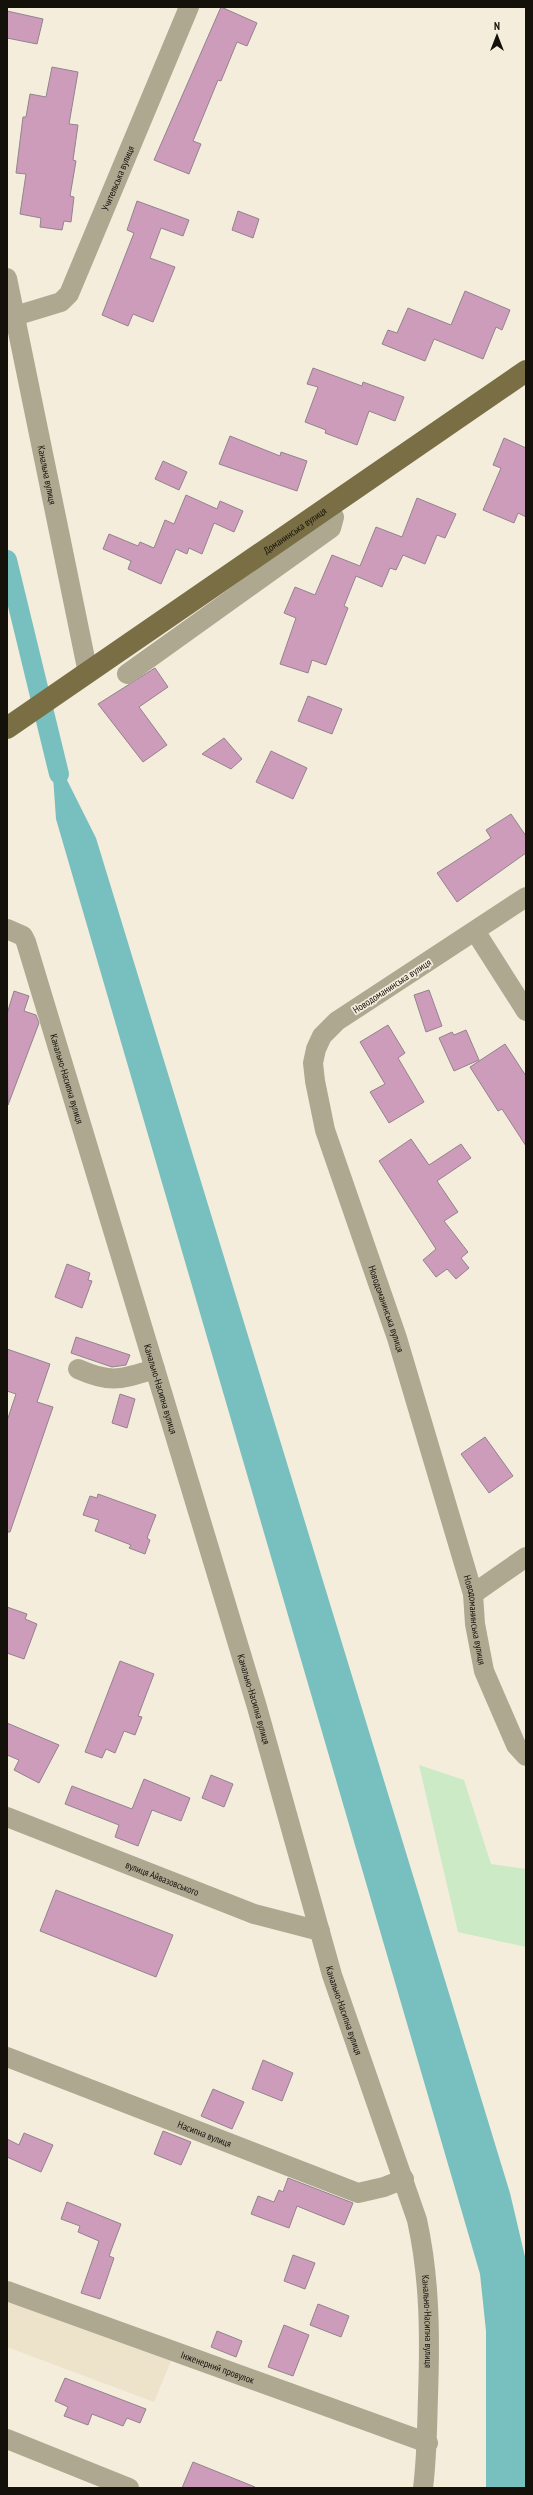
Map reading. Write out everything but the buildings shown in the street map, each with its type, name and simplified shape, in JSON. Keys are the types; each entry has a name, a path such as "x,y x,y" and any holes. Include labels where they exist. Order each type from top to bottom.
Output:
{"main road":[{"name":"Доманинська вулиця","path":"11,725 329,508 526,371"}],"street":[{"name":"Учительська вулиця","path":"16,316 61,302 69,294 189,7"},
{"name":"Канальна вулиця","path":"7,278 88,673"},
{"path":"127,674 330,528 334,517 329,508"},
{"name":"Новодоманинська вулиця","path":"526,898 337,1021 322,1036 316,1049 313,1063 314,1081 325,1130 397,1338 473,1594 474,1624 484,1671 516,1745 526,1756"},
{"name":"Канально-Насипна вулиця","path":"7,929 23,936 257,1707 332,1975 417,2220 426,2260 430,2347 428,2443 423,2488"},
{"path":"475,931 526,1011"},
{"path":"78,1369 99,1378 115,1380 155,1369"},
{"path":"473,1594 526,1557"},
{"name":"вулиця Айвазовського","path":"7,1817 254,1914 320,1931"},
{"name":"Насипна вулиця","path":"7,2057 358,2193 384,2188 404,2179"},
{"name":"Інженерний провулок","path":"7,2291 428,2443"},
{"path":"7,2439 128,2488"}],"shaded area":[{"path":"7,2295 171,2361 154,2402 7,2347"}],"green space":[{"path":"419,1765 464,1780 491,1864 526,1869 526,1947 458,1932"}],"water":[{"path":"51,748 96,838 510,2193 526,2261 526,2488 486,2488 486,2331 480,2274 56,819"}],"waterway":[{"path":"7,560 59,774"}]}
